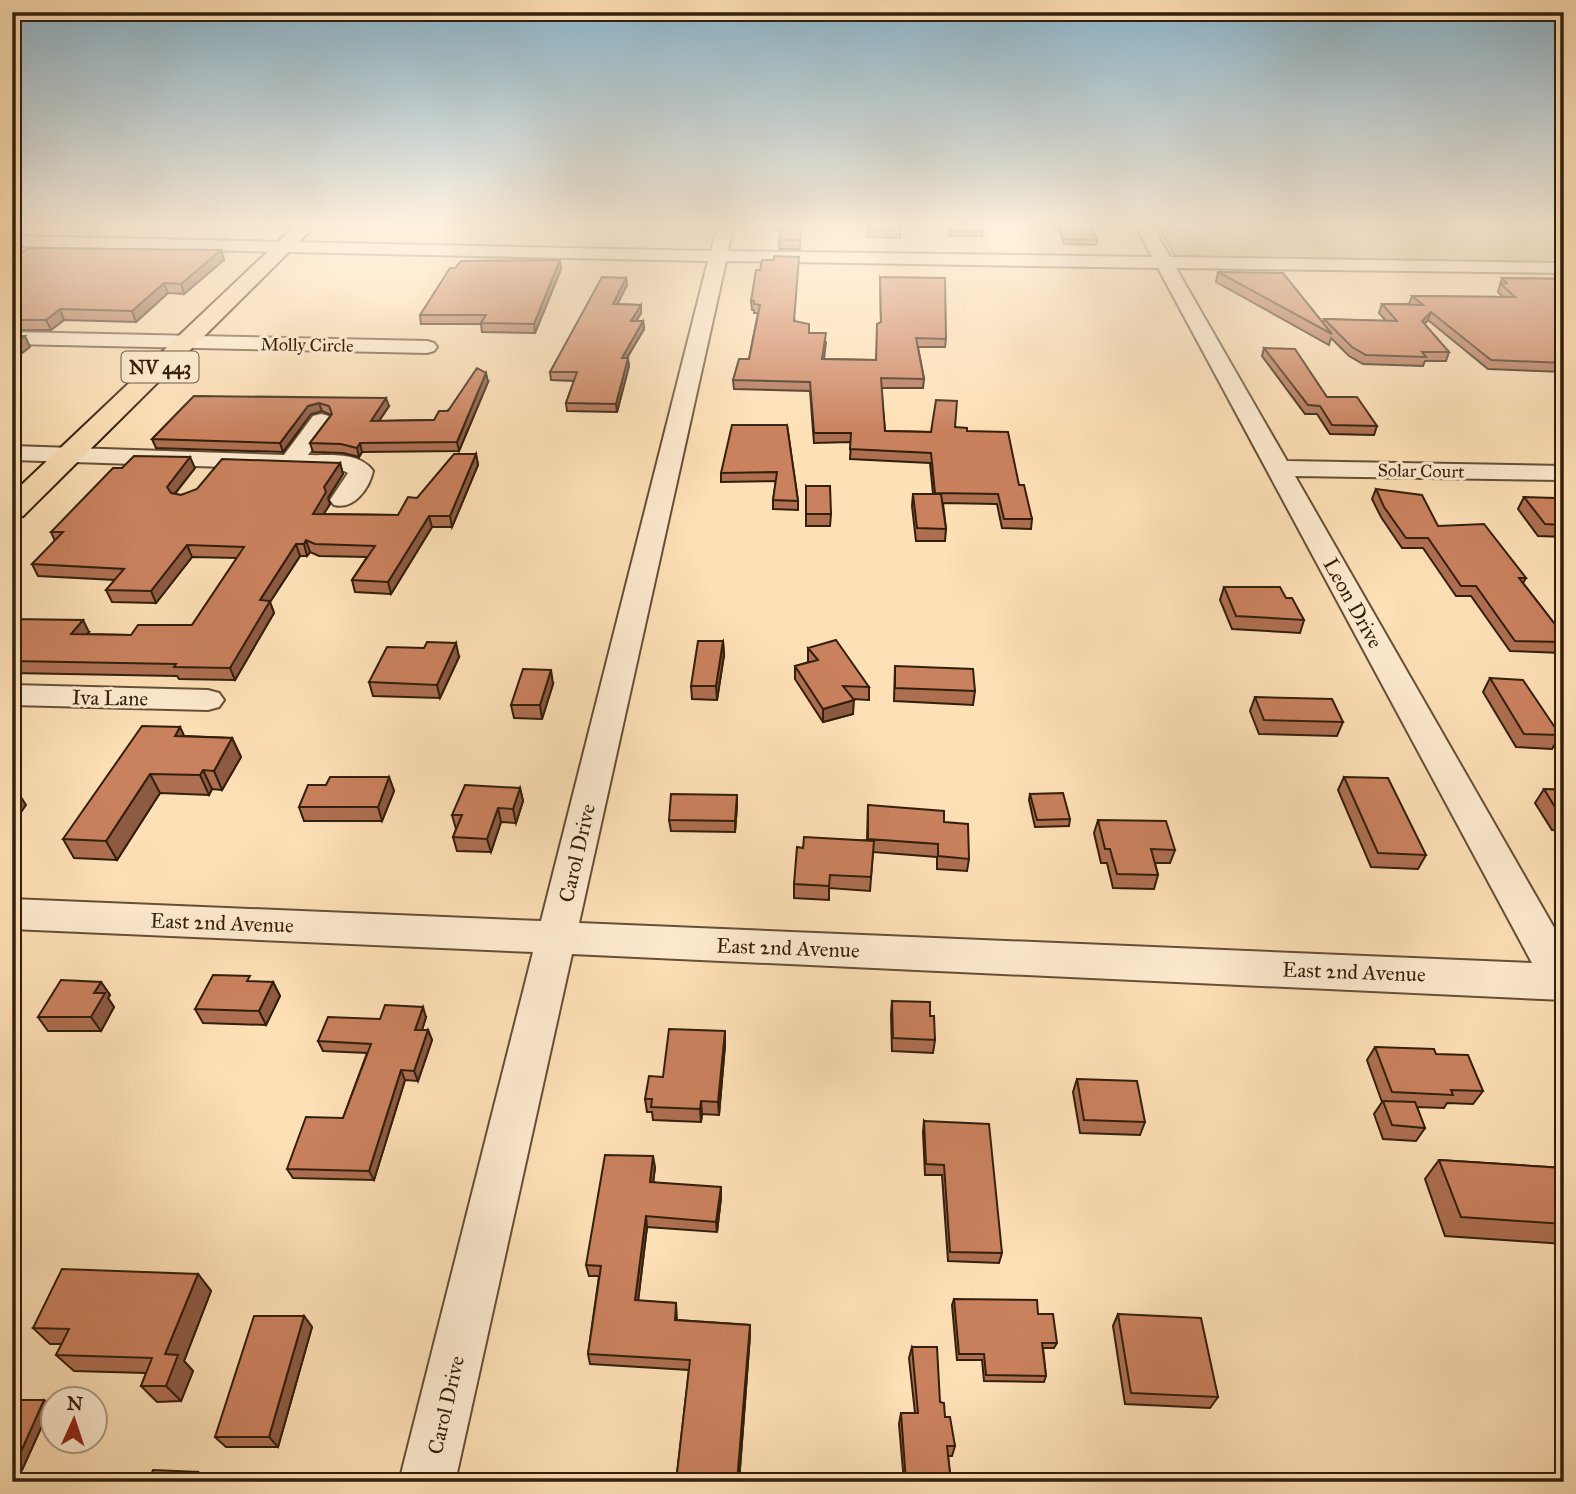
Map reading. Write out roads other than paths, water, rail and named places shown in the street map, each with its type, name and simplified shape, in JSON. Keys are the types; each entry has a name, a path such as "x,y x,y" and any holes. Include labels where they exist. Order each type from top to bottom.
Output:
{"main road":[{"name":"NV 443","path":"12,510 67,454 237,294"}],"street":[{"name":"Carol Drive","path":"428,1482 709,294"},
{"name":"Leon Drive","path":"1182,294 1563,981"},
{"name":"Molly Circle","path":"12,338 427,347"},
{"path":"292,461 321,421"},
{"path":"12,453 67,454 210,470 292,461 356,466 361,471 359,479 343,500"},
{"name":"Solar Court","path":"1278,468 1564,474"},
{"name":"Iva Lane","path":"12,695 208,700"},
{"name":"East 2nd Avenue","path":"12,914 1563,981"}]}
